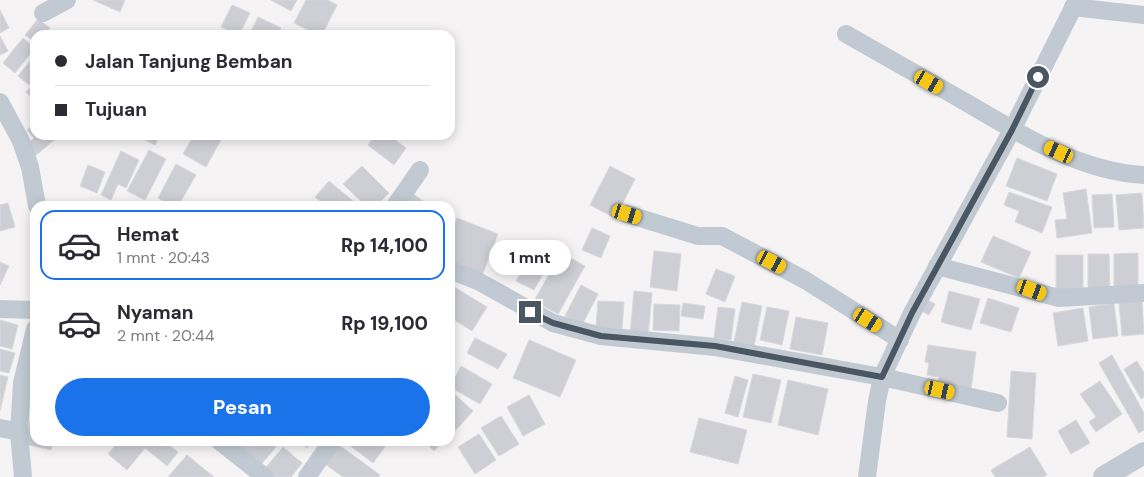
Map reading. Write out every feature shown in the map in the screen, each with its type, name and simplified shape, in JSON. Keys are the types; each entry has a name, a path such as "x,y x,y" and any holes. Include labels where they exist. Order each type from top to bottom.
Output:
{"street":[{"path":"43,13 67,0"},
{"path":"867,477 882,377 912,313 1012,130 1075,3 1144,15"},
{"path":"846,34 1012,130 1075,159 1125,174 1144,175"},
{"path":"0,102 21,141 30,167 36,201"},
{"path":"398,201 420,170"},
{"path":"627,214 698,236 715,234 722,236 806,280 900,340"},
{"path":"937,266 1059,298 1144,293"},
{"path":"455,272 478,281 553,323 601,336 715,346 882,377 998,404"},
{"path":"0,309 30,310"},
{"path":"23,477 19,432 22,383 30,350"},
{"path":"0,428 19,432"},
{"path":"224,446 264,477"},
{"path":"307,477 329,446"},
{"path":"1104,477 1144,453"}],"building":[{"path":"93,0 125,0 120,12"},
{"path":"271,0 297,0 291,11"},
{"path":"306,0 328,0 337,5 324,30 308,30 294,23"},
{"path":"232,5 250,13 242,30 228,30 221,27"},
{"path":"0,10 9,28 0,33"},
{"path":"258,17 281,28 280,30 252,30"},
{"path":"38,19 50,28 48,30 30,30 30,38 25,35"},
{"path":"0,36 8,51 0,55"},
{"path":"23,38 30,44 30,54 15,73 3,63"},
{"path":"30,61 29,85 18,76"},
{"path":"31,140 54,140 35,156 25,145"},
{"path":"145,140 158,140 155,145"},
{"path":"191,140 221,140 206,167 183,154"},
{"path":"372,140 396,140 406,148 394,165 368,145"},
{"path":"149,150 166,159 145,200 127,191"},
{"path":"121,151 139,160 126,188 118,184 111,200 101,195"},
{"path":"1017,158 1057,174 1047,201 1006,186"},
{"path":"176,164 196,175 181,201 163,201 158,198"},
{"path":"88,165 105,172 97,193 80,186"},
{"path":"362,166 389,193 381,201 361,201 343,184"},
{"path":"610,166 635,179 615,218 590,205"},
{"path":"329,181 353,201 320,201 315,197"},
{"path":"1086,189 1092,233 1057,238 1055,220 1067,219 1063,193"},
{"path":"411,192 423,201 404,201"},
{"path":"1009,192 1052,207 1042,233 1015,222 1019,211 1004,205"},
{"path":"1142,193 1144,228 1119,230 1116,195"},
{"path":"1112,194 1114,227 1094,228 1092,195"},
{"path":"8,203 15,227 0,231 0,205"},
{"path":"457,218 498,234 482,276 455,266 455,223"},
{"path":"592,228 610,236 601,258 582,250"},
{"path":"993,236 1031,252 1019,278 981,262"},
{"path":"654,251 681,254 677,291 650,287"},
{"path":"532,252 550,261 534,290 516,281"},
{"path":"561,253 585,266 558,314 534,301"},
{"path":"1138,253 1138,290 1114,290 1114,254"},
{"path":"1088,254 1109,254 1110,292 1088,292"},
{"path":"1056,255 1083,255 1083,292 1056,292"},
{"path":"0,262 9,266 0,285"},
{"path":"716,269 735,276 725,302 706,294"},
{"path":"581,285 598,294 582,325 565,316"},
{"path":"455,287 487,307 472,331 455,320"},
{"path":"634,291 652,293 648,336 630,335"},
{"path":"949,291 980,299 971,330 941,322"},
{"path":"921,297 935,304 929,315 916,308"},
{"path":"988,298 1019,308 1011,332 980,323"},
{"path":"598,301 624,302 622,329 596,327"},
{"path":"1142,301 1144,334 1122,336 1119,303"},
{"path":"742,302 762,306 754,346 734,342"},
{"path":"683,303 705,306 703,319 681,316"},
{"path":"1114,303 1118,336 1093,339 1089,307"},
{"path":"654,304 680,305 679,331 653,330"},
{"path":"718,307 735,309 731,340 714,338"},
{"path":"767,307 789,311 782,345 760,340"},
{"path":"1083,308 1088,341 1058,346 1053,313"},
{"path":"796,317 828,323 822,355 790,349"},
{"path":"0,320 18,325 12,349 0,346"},
{"path":"475,338 507,354 498,369 467,353"},
{"path":"529,340 576,360 560,397 513,378"},
{"path":"928,345 976,352 971,389 938,385 939,377 927,375 929,363 925,362"},
{"path":"0,349 15,353 9,373 0,371"},
{"path":"1112,355 1144,413 1144,430 1139,433 1099,363"},
{"path":"1137,361 1144,373 1144,397 1141,399 1124,369"},
{"path":"461,366 492,384 480,404 455,390 455,377"},
{"path":"30,368 30,383 26,382"},
{"path":"1011,371 1036,373 1032,439 1007,437"},
{"path":"753,374 781,380 771,423 743,417"},
{"path":"0,375 8,377 0,411"},
{"path":"735,376 748,380 738,417 725,413"},
{"path":"788,380 828,389 818,435 778,425"},
{"path":"1100,381 1122,414 1096,432 1089,422 1096,417 1080,394"},
{"path":"455,395 473,411 455,431"},
{"path":"529,395 545,424 523,436 507,407"},
{"path":"501,416 519,444 499,456 481,428"},
{"path":"699,418 747,430 738,464 690,452"},
{"path":"1076,420 1090,443 1071,454 1058,431"},
{"path":"30,422 30,445 25,444"},
{"path":"479,434 496,460 475,474 458,447"},
{"path":"34,446 52,446 51,450"},
{"path":"115,446 170,446 178,452 167,466 145,448 127,470 108,454"},
{"path":"237,446 276,447 259,467"},
{"path":"338,446 340,446 380,475 379,477 343,477 325,464"},
{"path":"351,446 385,447 373,463"},
{"path":"429,446 438,446 434,451"},
{"path":"283,447 302,463 291,477 268,477 262,472"},
{"path":"1030,447 1047,475 1043,477 995,477 991,470"},
{"path":"187,455 214,477 168,477"}],"route":[{"path":"530,312 553,323 601,336 715,346 882,377 912,313 1012,130 1038,77"}]}
